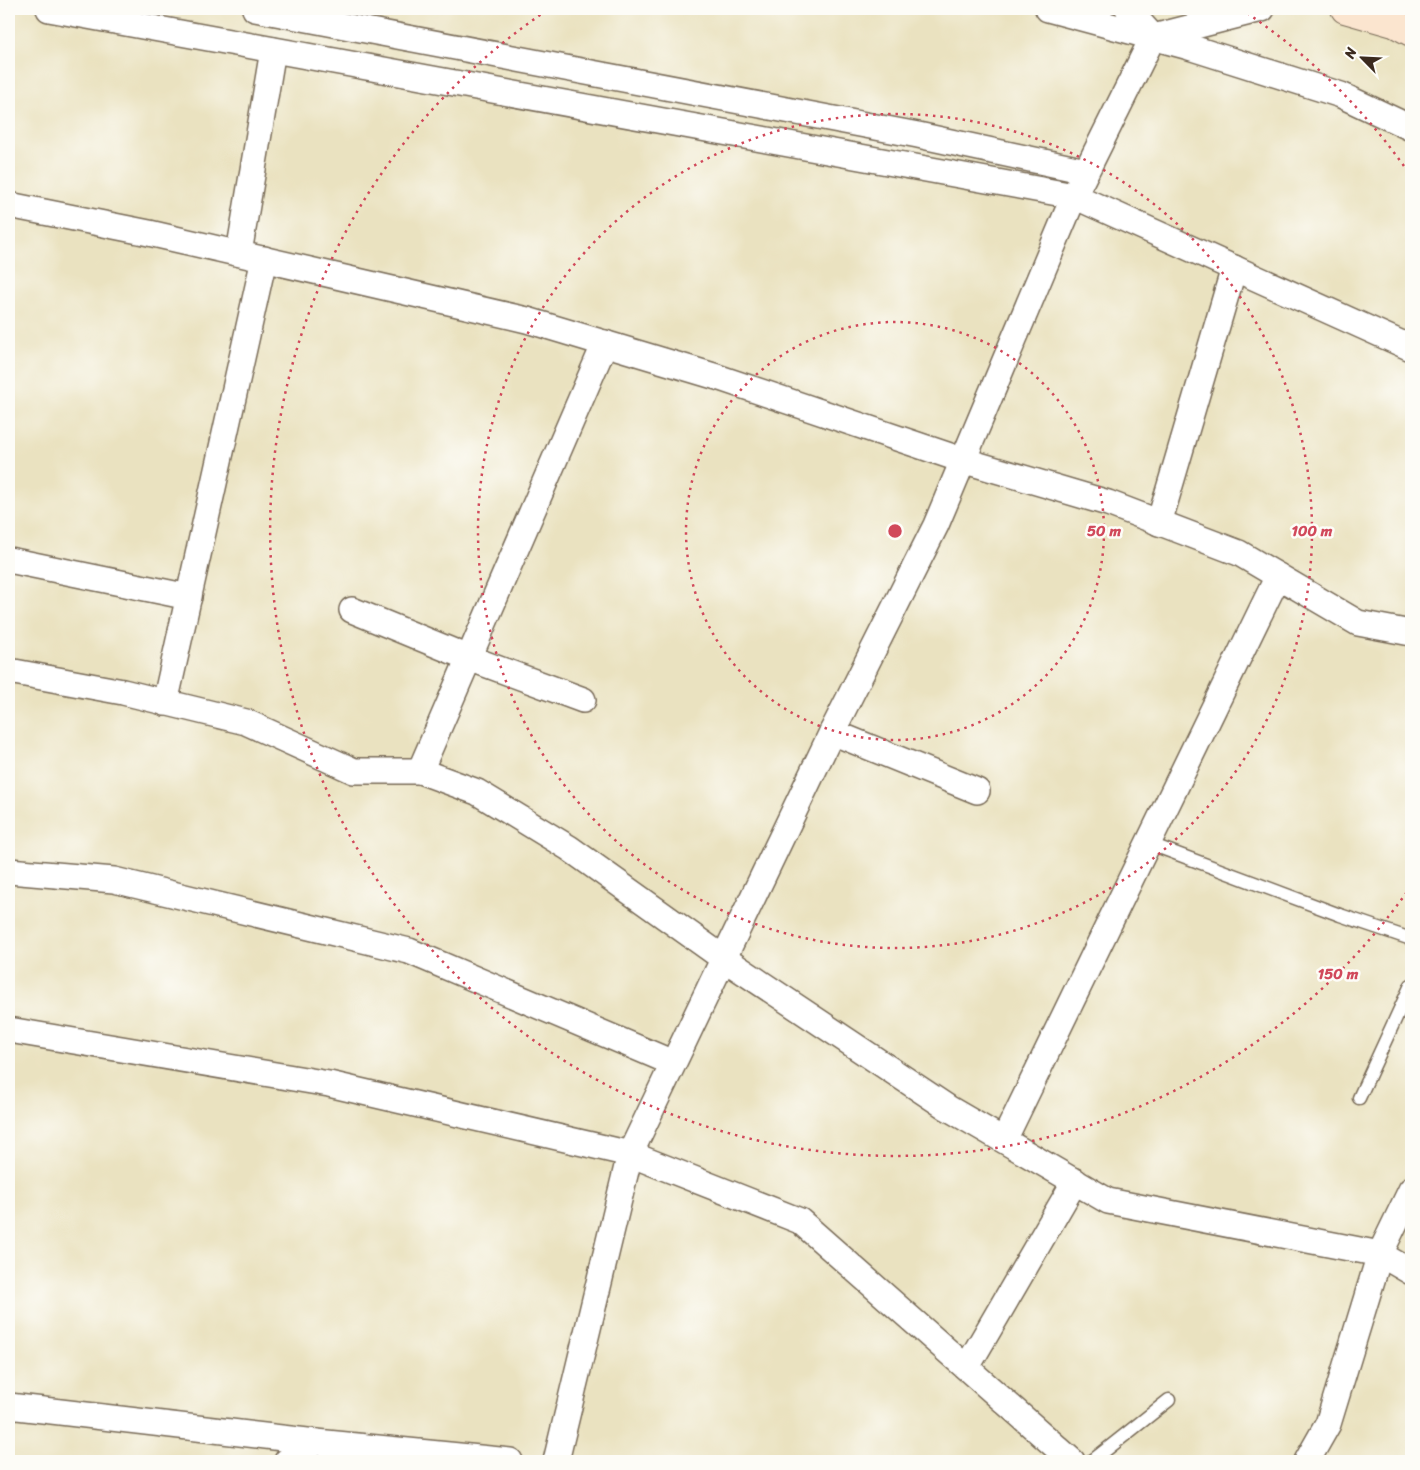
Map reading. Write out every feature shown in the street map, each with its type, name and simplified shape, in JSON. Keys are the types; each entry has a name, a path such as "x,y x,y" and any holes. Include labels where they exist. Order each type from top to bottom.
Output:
{"main road":[{"path":"1345,9 1394,23 1411,32"}],"street":[{"path":"49,9 1074,196 1411,348"},
{"path":"255,9 289,12 908,133 1086,171"},
{"path":"1048,9 1153,37 1341,95 1411,128"},
{"path":"1128,9 1153,37"},
{"path":"556,1461 630,1154 832,732 936,524 1086,171 1153,37 1262,9"},
{"path":"239,253 277,50 289,12"},
{"path":"9,205 239,253 527,320 717,377 962,460 1108,503 1238,553 1358,624 1411,633"},
{"path":"166,703 264,259"},
{"path":"1159,523 1234,268"},
{"path":"420,771 605,343"},
{"path":"9,560 189,597"},
{"path":"1004,1140 1278,576"},
{"path":"352,610 469,658 583,700"},
{"path":"9,671 166,703 246,722 354,772 420,771 477,792 569,848 723,958 948,1108 1108,1200 1380,1254 1411,1272"},
{"path":"832,732 977,791"},
{"path":"9,871 114,880 409,951 674,1063"},
{"path":"9,1030 329,1084 630,1154 800,1221 1072,1461"},
{"path":"967,1367 1075,1181"},
{"path":"1307,1461 1328,1424 1380,1254 1411,1190"},
{"path":"9,1406 316,1442 510,1461"},
{"path":"287,1461 316,1442"}],"lane":[{"path":"1148,843 1340,915 1411,938"},
{"path":"1359,1098 1411,984"},
{"path":"1092,1461 1169,1400"}]}
